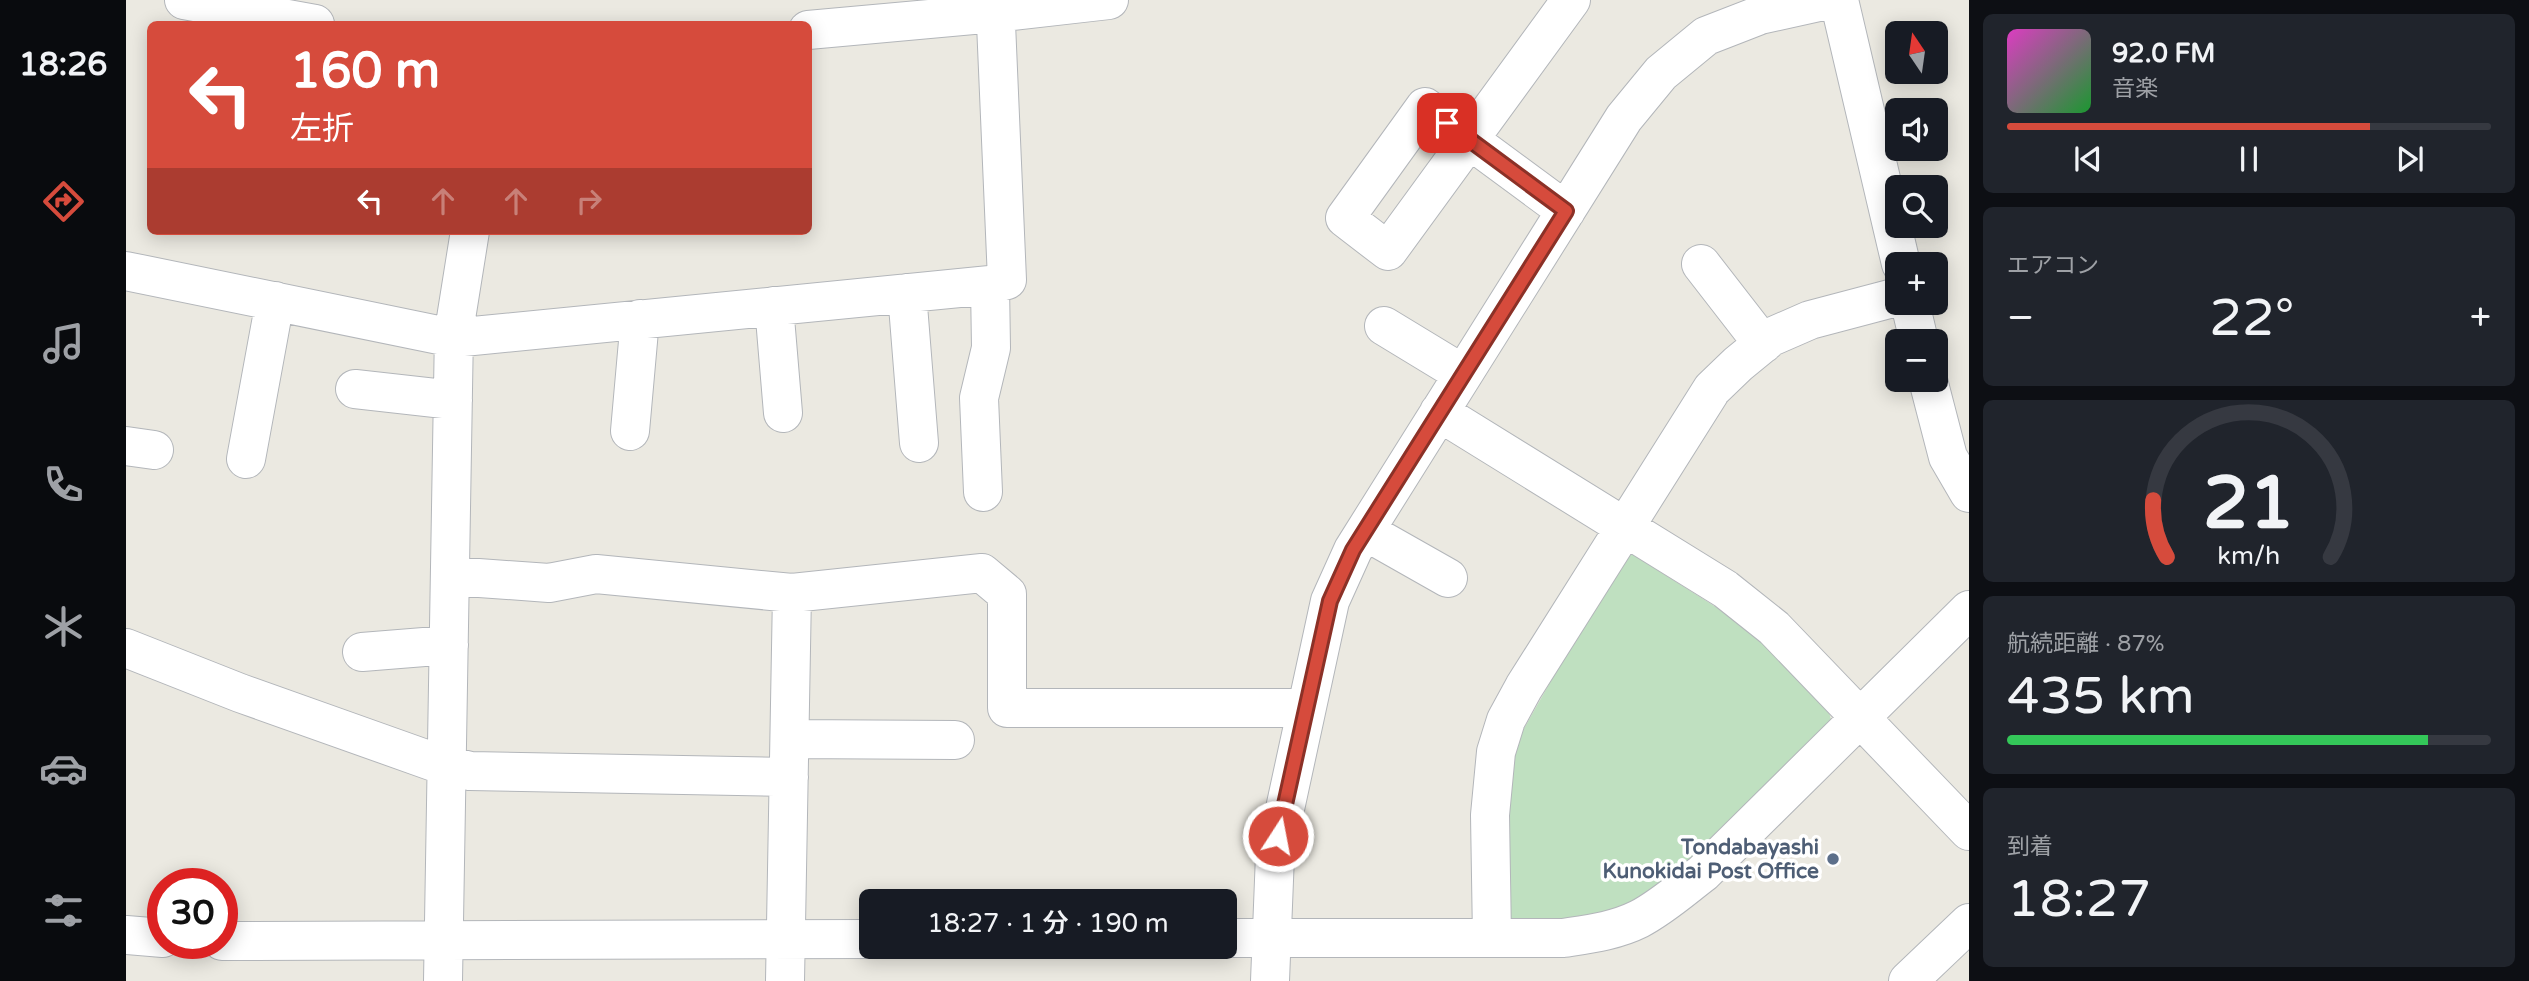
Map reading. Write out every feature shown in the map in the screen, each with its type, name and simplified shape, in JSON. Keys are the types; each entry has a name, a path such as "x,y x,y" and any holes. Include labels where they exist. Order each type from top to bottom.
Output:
{"street":[{"path":"184,0 303,15"},
{"path":"812,29 995,6 1109,0"},
{"path":"1566,211 1469,139 1571,0"},
{"path":"1270,981 1275,855 1330,601 1353,550 1624,118 1661,73 1706,36 1760,15 1828,0"},
{"path":"1839,0 1898,252"},
{"path":"126,271 454,338 990,285 1007,280 995,6"},
{"path":"443,981 454,338 469,235"},
{"path":"1701,264 1763,344"},
{"path":"983,492 979,398 991,348 990,285"},
{"path":"907,293 919,443"},
{"path":"1492,938 1490,815 1496,752 1506,720 1524,687 1712,389 1772,337 1810,320 1885,300"},
{"path":"246,459 275,301"},
{"path":"774,306 783,413"},
{"path":"630,431 640,319"},
{"path":"1384,326 1463,374"},
{"path":"355,389 453,400"},
{"path":"1931,392 1948,457 1969,493"},
{"path":"1439,412 1725,589 1753,611 1774,628 1969,831"},
{"path":"1365,531 1448,578"},
{"path":"450,576 549,583 596,574 792,593 982,573 1007,594 1007,708 1306,708"},
{"path":"785,981 792,593"},
{"path":"1237,938 1563,938 1603,932 1639,919 1703,873 1969,610"},
{"path":"362,652 449,645"},
{"path":"126,648 240,693 470,771 789,777"},
{"path":"790,739 955,740"},
{"path":"1908,981 1969,923"},
{"path":"126,935 147,937"},
{"path":"238,941 859,939"}],"green space":[{"path":"1632,554 1768,640 1828,708 1832,724 1667,886 1623,914 1505,925 1505,762 1613,571"}],"place":[{"name":"Tondabayashi Kunokidai Post Office","path":"1833,859"}],"route":[{"path":"1278,836 1330,601 1353,550 1566,211 1447,123"}]}
